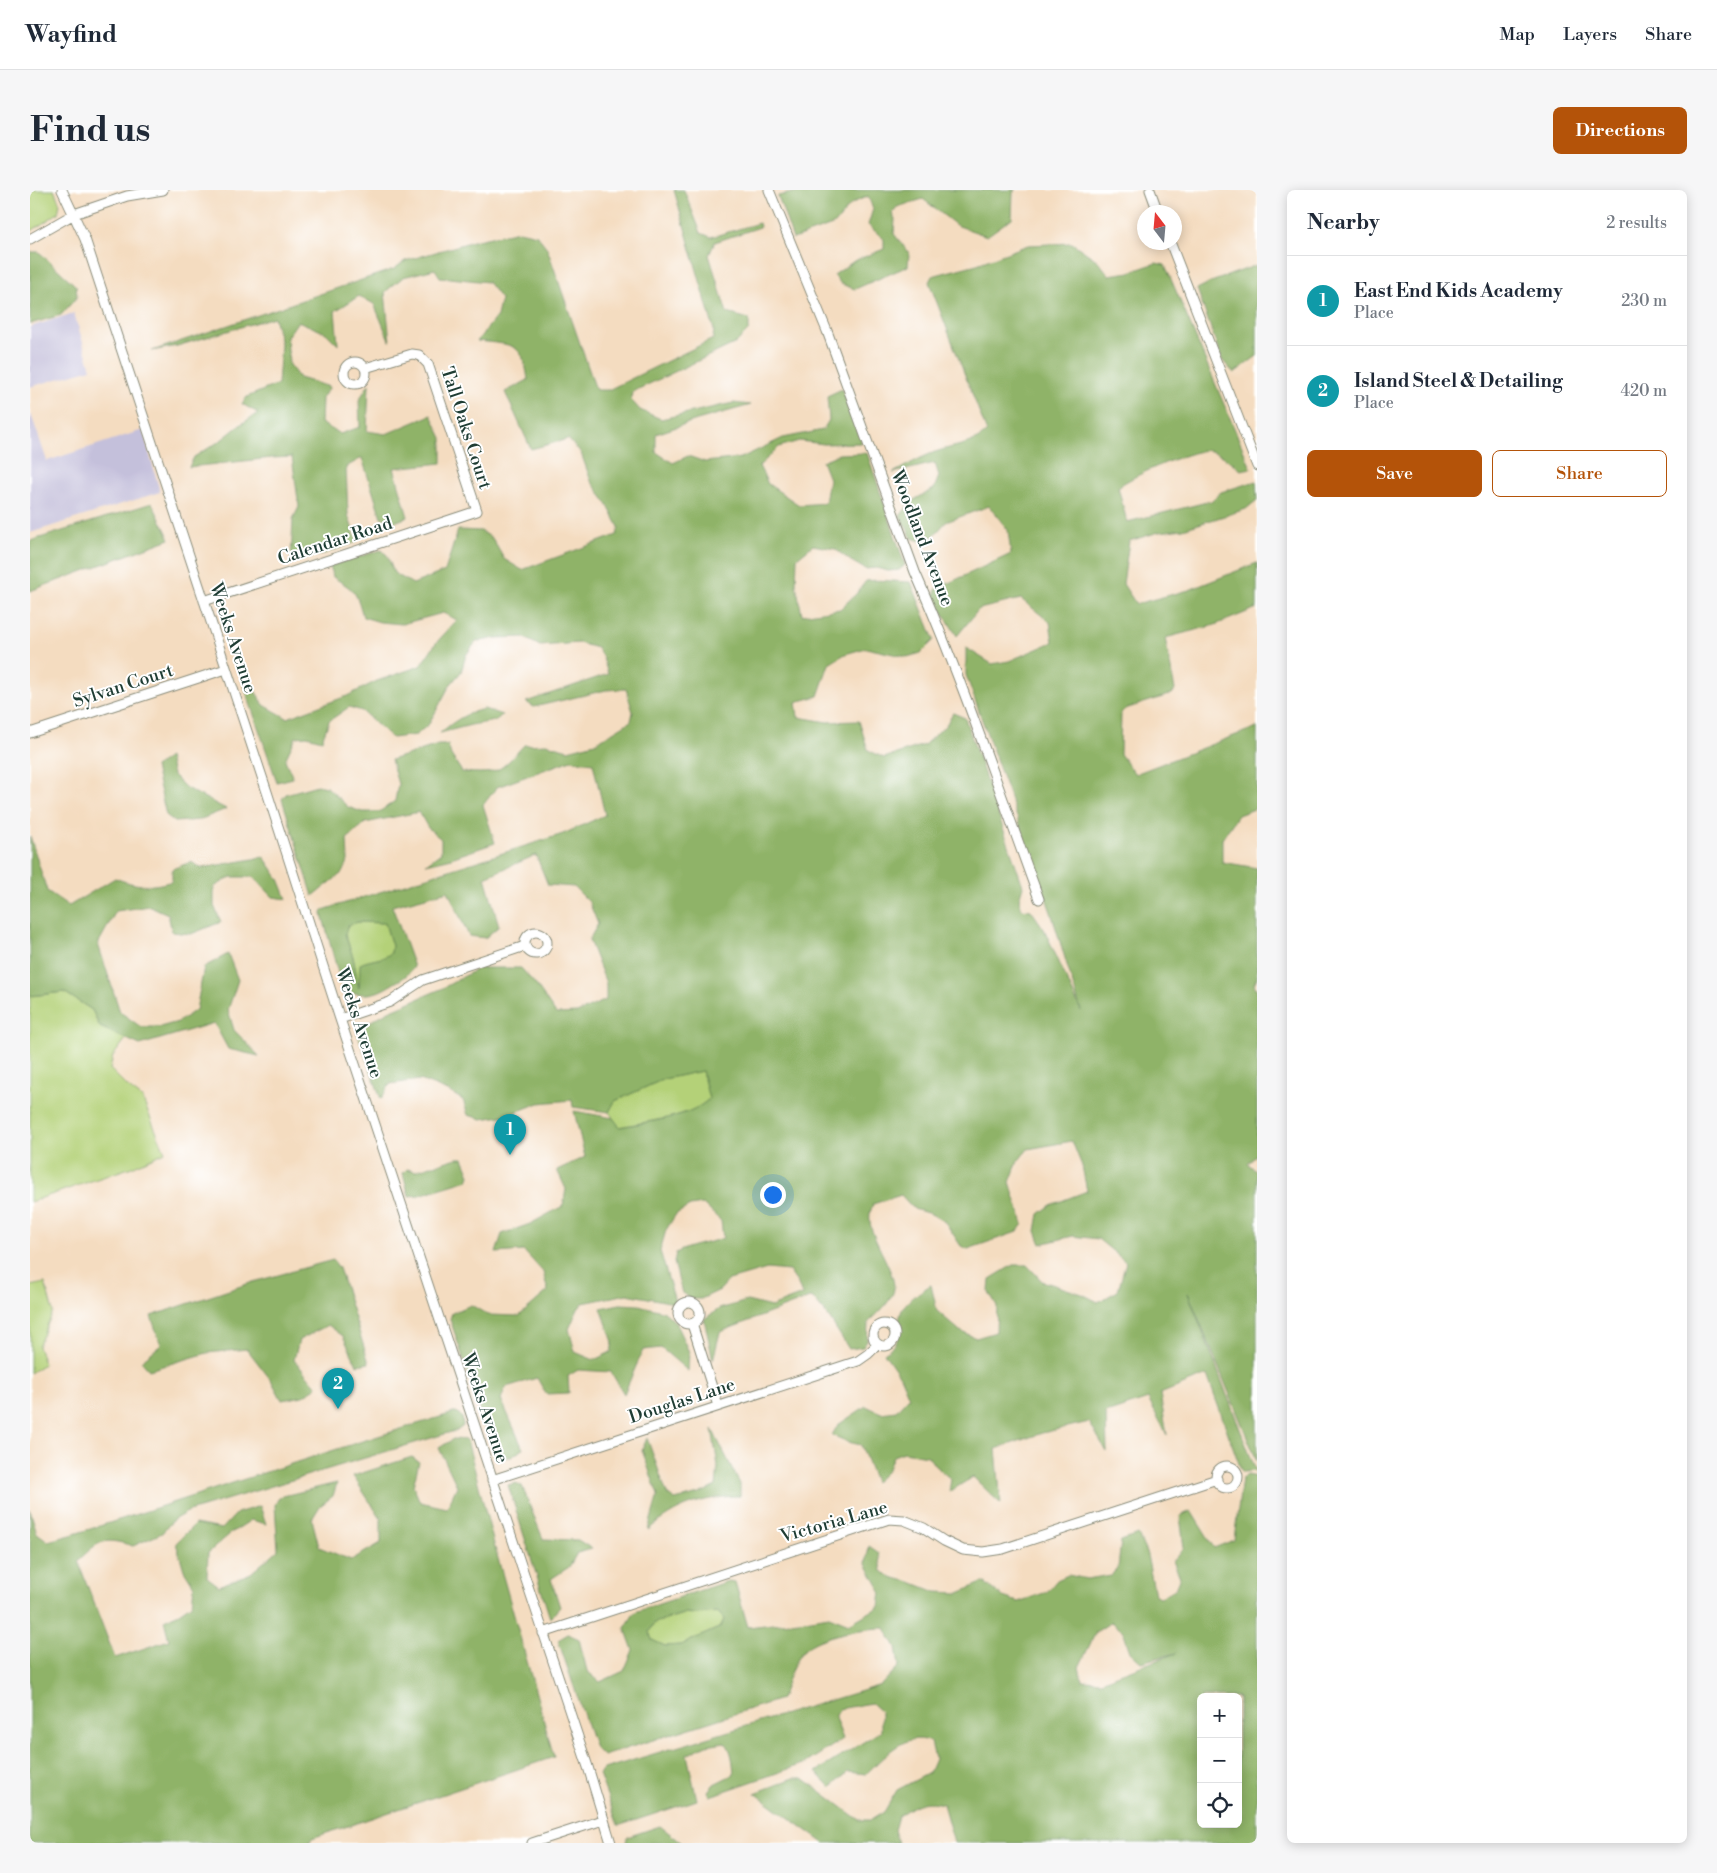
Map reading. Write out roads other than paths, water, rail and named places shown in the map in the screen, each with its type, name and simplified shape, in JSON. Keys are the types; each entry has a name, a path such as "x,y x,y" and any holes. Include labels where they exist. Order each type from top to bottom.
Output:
{"street":[{"name":"Weeks Avenue","path":"62,190 85,239 611,1843"},
{"path":"30,239 74,214 126,196 163,190"},
{"name":"Woodland Avenue","path":"769,190 827,332 1039,899"},
{"path":"1150,190 1155,205"},
{"path":"1173,250 1257,466"},
{"name":"Tall Oaks Court","path":"364,368 412,354 419,355 428,364 476,512"},
{"name":"Calendar Road","path":"204,601 476,512"},
{"name":"Sylvan Court","path":"30,733 226,669"},
{"path":"340,1019 390,1002 423,980 525,946"},
{"path":"692,1324 718,1406"},
{"name":"Douglas Lane","path":"492,1480 858,1361 878,1344"},
{"name":"Victoria Lane","path":"543,1633 889,1519 904,1520 924,1528 954,1546 983,1552 1003,1549 1217,1479"},
{"path":"532,1843 603,1820"}],"place":[{"name":"East End Kids Academy","path":"510,1155"},
{"name":"Island Steel & Detailing","path":"338,1409"}]}
